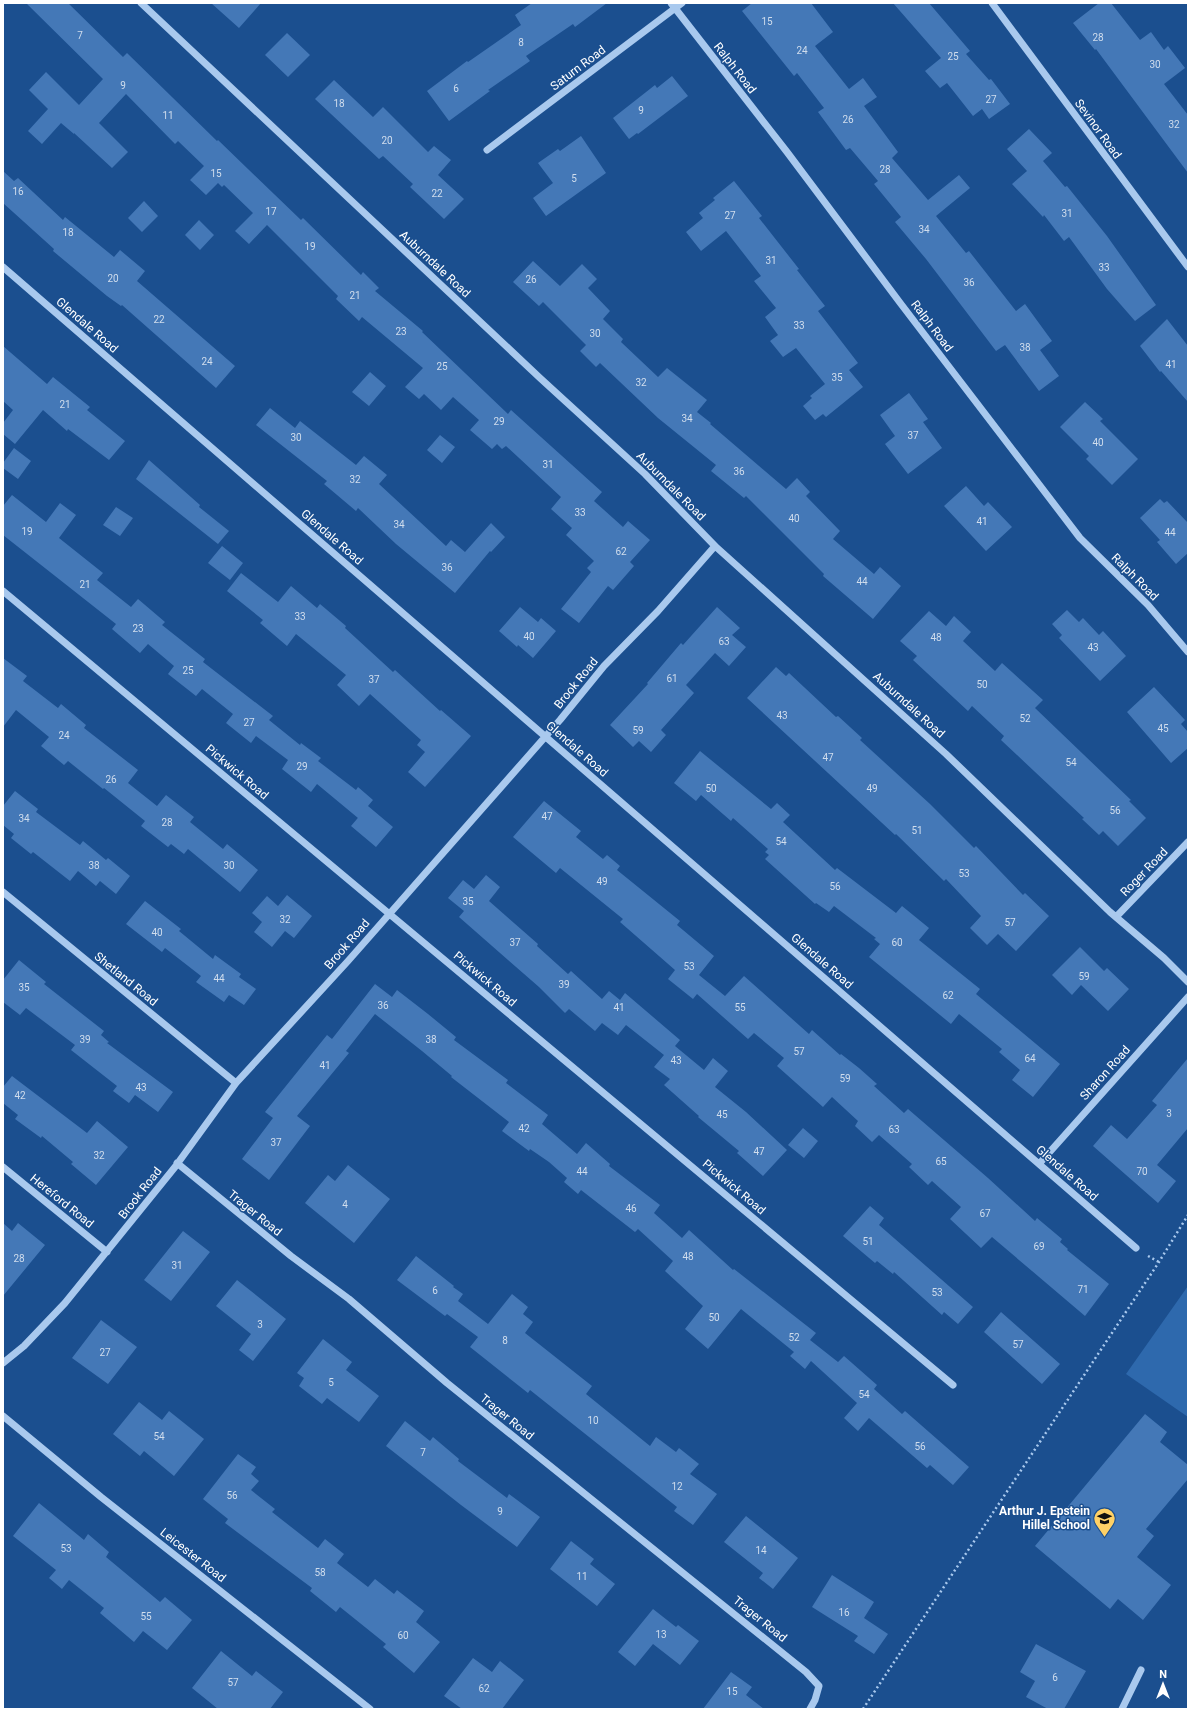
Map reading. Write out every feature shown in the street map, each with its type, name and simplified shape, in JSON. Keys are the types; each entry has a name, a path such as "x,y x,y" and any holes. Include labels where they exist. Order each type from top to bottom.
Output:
{"street":[{"name":"Auburndale Road","path":"141,3 540,378 645,474 715,546 946,754 1116,917 1164,958 1188,982"},
{"name":"Saturn Road","path":"487,150 673,6 682,3"},
{"name":"Sevinor Road","path":"992,3 1188,268"},
{"name":"Ralph Road","path":"673,6 787,152 1080,538 1148,605 1188,652"},
{"name":"Glendale Road","path":"3,267 1136,1248"},
{"name":"Brook Road","path":"3,1363 24,1346 65,1303 177,1163 236,1083 348,961 545,736 604,666 658,611 715,546"},
{"name":"Pickwick Road","path":"3,591 953,1385"},
{"name":"Roger Road","path":"1116,917 1188,842"},
{"name":"Shetland Road","path":"3,892 236,1083"},
{"name":"Sharon Road","path":"1039,1164 1188,997"},
{"name":"Trager Road","path":"177,1163 291,1256 349,1300 472,1403 806,1672 819,1686 815,1700 810,1709"},
{"name":"Hereford Road","path":"3,1167 107,1252"},
{"name":"Leicester Road","path":"3,1416 101,1497 370,1709"},
{"path":"1122,1709 1141,1670"}],"path":[{"path":"863,1709 1159,1262 1188,1215"}],"shaded area":[{"path":"1188,1286 1188,1417 1126,1374"}],"building":[{"path":"26,3 68,3 123,57 127,53 301,220 303,218 361,275 363,272 379,288 375,291 423,331 422,332 508,414 511,410 602,492 594,501 623,527 628,521 650,540 630,562 634,566 613,590 608,586 579,623 561,609 591,572 587,568 594,561 566,535 572,528 551,509 561,497 506,446 502,449 497,444 492,449 470,430 479,420 453,397 441,410 424,394 419,399 405,387 423,368 362,317 359,321 336,299 338,296 267,225 249,244 235,231 253,213 224,185 222,187 218,183 206,195 190,180 204,166 178,141 175,144 126,94 99,123 128,152 112,168 61,123 42,144 28,131 48,109 29,90 46,72 79,105 103,79"},
{"path":"211,3 261,3 239,28"},
{"path":"532,3 607,3 575,27 573,24 526,56 530,61 488,90 490,91 449,121 427,91 467,61 468,62 521,25 515,15"},
{"path":"752,3 811,3 833,32 815,46 849,89 863,78 877,97 864,106 898,152 892,158 928,200 959,175 970,188 936,216 966,253 969,251 1016,311 1025,304 1052,341 1040,350 1059,376 1039,391 1005,345 996,351 926,259 895,222 901,217 874,184 878,181 850,148 846,150 818,112 824,108 797,73 794,76 742,11"},
{"path":"893,3 929,3 970,51 966,54 989,80 991,79 1010,104 989,119 982,109 973,116 947,83 940,88 925,71 941,58"},
{"path":"1099,3 1111,3 1140,40 1151,32 1164,50 1168,46 1185,68 1164,84 1188,115 1188,173 1096,49 1095,50 1073,23"},
{"path":"287,33 310,55 288,77 265,55"},
{"path":"672,76 688,96 638,134 637,133 629,139 613,118 655,85 657,88"},
{"path":"334,80 373,117 383,107 428,152 434,146 451,160 438,175 464,199 444,219 410,187 413,184 383,156 379,159 315,99"},
{"path":"1029,129 1052,153 1043,161 1065,187 1067,186 1107,236 1156,305 1135,321 1107,289 1069,237 1064,241 1044,215 1043,217 1012,184 1027,171 1007,149"},
{"path":"581,136 606,173 546,216 533,198 553,183 538,163 558,149 560,151"},
{"path":"3,171 14,181 18,178 63,220 65,217 114,257 120,250 145,271 137,281 235,366 216,388 122,305 121,306 107,296 53,251 54,249 3,203"},
{"path":"734,181 762,216 759,218 799,269 797,270 825,306 818,311 858,363 849,370 863,387 826,417 823,414 815,420 803,406 812,398 810,396 825,384 796,348 783,357 770,341 778,335 765,317 776,308 754,281 761,276 726,231 701,251 686,232 703,218 699,213 715,200 713,198"},
{"path":"144,201 158,216 142,232 128,218"},
{"path":"199,220 214,235 200,250 185,235"},
{"path":"533,261 560,286 582,264 597,279 588,288 610,311 603,319 623,339 621,342 658,377 667,368 707,400 697,412 786,489 797,478 810,492 806,496 840,531 833,539 874,574 880,567 901,586 873,619 823,576 824,574 746,496 744,498 711,471 716,465 658,418 600,363 596,367 580,351 586,345 543,302 539,306 513,282"},
{"path":"1167,319 1188,346 1188,402 1161,371 1160,372 1140,346"},
{"path":"3,346 47,384 53,377 90,407 87,410 125,441 109,460 68,429 67,431 43,410 15,444 3,434 3,423 13,410 3,401"},
{"path":"370,372 386,386 369,406 352,392"},
{"path":"909,393 928,419 923,422 942,448 908,474 885,444 895,436 880,415"},
{"path":"1085,402 1103,419 1100,421 1138,459 1112,485 1086,459 1089,456 1060,427"},
{"path":"270,408 295,428 300,421 356,465 364,456 387,475 379,484 446,546 451,540 465,552 491,523 505,537 491,552 490,551 455,593 396,544 358,508 356,511 324,484 327,481 256,425"},
{"path":"440,435 455,447 442,463 427,450"},
{"path":"14,448 31,461 18,479 3,468 3,463"},
{"path":"149,460 200,505 199,507 229,531 218,544 136,479"},
{"path":"966,486 984,506 988,502 1012,527 986,551 944,506"},
{"path":"12,495 46,522 60,503 76,515 59,538 103,573 97,580 131,607 138,599 165,622 162,625 205,659 203,662 273,716 269,720 300,745 301,743 321,758 318,761 356,790 358,787 373,800 358,818 317,784 311,792 282,769 288,760 256,736 251,743 226,723 233,714 202,689 196,696 168,674 174,666 148,644 140,653 112,629 116,624 3,535 3,506"},
{"path":"1160,499 1164,503 1167,501 1188,523 1188,553 1176,564 1157,542 1160,540 1140,518"},
{"path":"116,507 133,518 120,536 103,525"},
{"path":"222,546 243,563 230,580 208,563"},
{"path":"241,573 278,602 291,586 317,608 320,604 346,626 345,628 393,672 395,670 440,711 441,710 471,736 425,787 408,772 425,752 417,745 421,740 370,694 359,706 337,685 346,675 296,634 287,646 260,623 263,620 227,591"},
{"path":"520,607 538,622 541,618 556,631 533,658 518,645 517,647 499,631"},
{"path":"717,607 740,628 732,635 746,647 729,666 715,653 686,685 694,693 661,730 666,735 651,752 639,741 633,747 610,725 648,684 647,683 681,643 683,645"},
{"path":"1067,610 1079,622 1083,618 1099,635 1103,631 1126,656 1100,681 1059,638 1062,635 1052,624"},
{"path":"929,611 946,626 954,616 971,632 963,641 995,671 1002,663 1043,700 1035,708 1131,800 1129,801 1146,818 1118,846 1103,831 1099,835 1082,819 1084,818 1001,740 1004,736 972,706 968,711 913,660 917,656 900,641"},
{"path":"3,658 27,676 23,681 58,708 61,704 86,725 84,728 138,770 128,783 157,806 166,795 194,817 190,822 223,849 227,844 258,870 240,892 188,849 184,854 171,844 168,847 141,826 145,821 104,788 103,789 68,761 64,765 41,746 49,737 16,710 3,727"},
{"path":"776,667 786,676 789,673 836,717 838,716 862,738 860,740 930,804 974,848 976,846 1023,895 1025,893 1049,916 1016,951 998,934 987,945 970,928 981,916 946,879 944,881 896,834 895,835 747,698"},
{"path":"1154,687 1185,720 1181,724 1188,732 1188,748 1171,763 1127,712"},
{"path":"700,751 771,809 777,803 790,815 783,822 835,870 837,868 896,913 902,906 929,928 919,940 980,989 976,994 1060,1064 1033,1097 1012,1080 1020,1070 999,1052 1002,1049 959,1014 951,1024 869,957 880,944 874,939 876,938 834,906 829,912 816,903 815,904 765,859 769,855 765,852 768,849 733,818 731,821 701,795 696,801 674,783"},
{"path":"15,791 38,809 36,812 80,845 83,841 106,860 108,858 130,876 116,894 100,881 96,886 78,871 70,881 33,852 31,854 11,838 14,834 3,825 3,806"},
{"path":"544,801 581,831 576,837 603,859 607,855 620,866 617,870 680,921 677,925 714,956 699,975 725,996 744,976 809,1034 812,1030 840,1055 841,1054 859,1068 877,1084 874,1086 904,1113 908,1109 1035,1221 1037,1218 1062,1239 1060,1242 1068,1249 1067,1250 1109,1284 1085,1316 992,1237 981,1248 950,1219 961,1207 932,1181 928,1185 909,1167 912,1164 879,1135 872,1142 855,1126 858,1121 832,1097 823,1107 777,1066 784,1058 754,1033 748,1039 697,994 693,999 668,979 675,970 620,922 623,919 560,868 556,873 513,837"},
{"path":"368,806 393,827 376,847 351,826"},
{"path":"486,875 500,887 489,901 538,944 537,946 568,974 571,971 602,999 609,991 620,1000 625,993 680,1040 675,1046 704,1070 713,1058 728,1071 715,1087 746,1112 787,1150 763,1176 737,1153 739,1151 698,1117 699,1116 664,1085 670,1079 654,1067 664,1055 626,1025 618,1035 602,1023 595,1031 569,1009 565,1013 539,987 459,917 464,911 448,898 463,880 474,889"},
{"path":"287,895 312,916 294,938 285,931 272,947 254,932 262,922 252,913 267,896 278,906"},
{"path":"145,901 181,929 179,931 213,959 215,955 241,974 239,977 256,989 244,1005 229,995 224,1002 196,982 201,976 165,948 162,952 126,924"},
{"path":"1080,947 1104,971 1107,968 1129,989 1108,1011 1081,985 1072,995 1052,975"},
{"path":"19,960 46,982 44,984 104,1031 101,1035 109,1042 107,1043 173,1092 158,1112 135,1095 129,1103 113,1091 117,1086 71,1050 75,1045 26,1008 20,1015 3,1002 3,980"},
{"path":"375,984 392,997 397,990 428,1014 456,1037 454,1040 508,1080 506,1083 548,1115 542,1124 577,1154 586,1143 610,1164 609,1166 660,1205 654,1213 682,1238 689,1230 733,1270 734,1269 816,1333 810,1340 838,1362 844,1356 877,1385 874,1389 902,1414 905,1411 969,1467 953,1485 930,1465 927,1468 869,1418 858,1431 844,1418 857,1403 811,1361 805,1369 790,1356 794,1352 741,1309 708,1349 685,1329 703,1306 665,1271 673,1261 638,1229 635,1232 581,1190 578,1194 564,1182 567,1178 549,1162 530,1149 529,1151 502,1131 509,1122 451,1077 452,1076 422,1051 375,1014 346,1051 349,1053 297,1116 310,1126 269,1180 242,1159 273,1118 265,1112 327,1035 332,1039"},
{"path":"1188,1058 1188,1128 1157,1165 1176,1181 1158,1203 1093,1146 1111,1125 1127,1139 1157,1105 1152,1101"},
{"path":"12,1076 87,1133 97,1121 128,1147 96,1185 71,1164 73,1162 42,1136 41,1138 15,1119 18,1115 3,1103 3,1087"},
{"path":"803,1128 818,1141 804,1158 788,1145"},
{"path":"348,1165 390,1199 354,1243 305,1203 328,1175 335,1181"},
{"path":"870,1206 884,1218 879,1225 973,1307 958,1324 944,1312 942,1315 894,1272 893,1274 877,1261 875,1263 843,1236"},
{"path":"3,1223 12,1231 18,1223 45,1245 3,1296"},
{"path":"183,1231 210,1252 171,1301 144,1280"},
{"path":"416,1256 463,1294 458,1301 488,1324 512,1294 528,1307 523,1314 533,1322 525,1333 592,1386 586,1394 650,1446 656,1437 676,1452 679,1448 699,1464 690,1474 717,1494 693,1525 674,1511 677,1507 530,1390 528,1393 470,1347 478,1337 447,1314 445,1316 397,1280"},
{"path":"237,1280 286,1319 253,1361 239,1350 251,1334 216,1306"},
{"path":"1001,1312 1060,1364 1042,1384 984,1332"},
{"path":"101,1320 137,1347 108,1384 72,1358"},
{"path":"323,1339 352,1362 346,1370 379,1396 359,1422 327,1398 322,1404 299,1386 304,1378 297,1373"},
{"path":"139,1402 162,1420 169,1411 204,1439 174,1476 144,1451 140,1456 113,1434"},
{"path":"1145,1414 1167,1432 1160,1442 1188,1465 1188,1479 1146,1529 1154,1536 1137,1557 1171,1585 1143,1620 1118,1599 1110,1609 1035,1546"},
{"path":"405,1421 430,1441 433,1437 459,1459 458,1461 507,1498 509,1494 540,1517 517,1547 386,1446"},
{"path":"238,1454 256,1467 251,1474 259,1481 251,1490 275,1509 272,1512 318,1548 325,1539 344,1554 337,1563 368,1587 375,1579 394,1594 397,1590 424,1611 416,1622 440,1642 414,1673 383,1647 386,1644 340,1607 336,1612 310,1591 312,1588 225,1523 228,1519 203,1499"},
{"path":"39,1503 84,1540 88,1534 109,1552 106,1557 160,1602 165,1597 192,1620 167,1650 143,1631 134,1642 100,1613 104,1608 69,1580 62,1589 49,1578 56,1570 13,1536"},
{"path":"746,1516 798,1558 773,1589 759,1578 763,1573 724,1542"},
{"path":"571,1541 594,1559 590,1564 615,1584 597,1606 550,1569"},
{"path":"832,1575 874,1602 864,1618 888,1634 874,1654 854,1641 858,1636 812,1607"},
{"path":"653,1609 676,1627 678,1625 699,1641 680,1665 653,1644 635,1666 618,1652"},
{"path":"1036,1644 1086,1671 1064,1709 1048,1709 1026,1697 1035,1681 1020,1672"},
{"path":"221,1651 252,1676 256,1671 283,1692 270,1709 218,1709 192,1688"},
{"path":"473,1658 492,1672 500,1661 524,1680 502,1709 462,1709 444,1696"},
{"path":"731,1672 752,1687 746,1695 764,1709 703,1709"}],"place":[{"name":"Arthur J. Epstein Hillel School","path":"1105,1538"}]}
